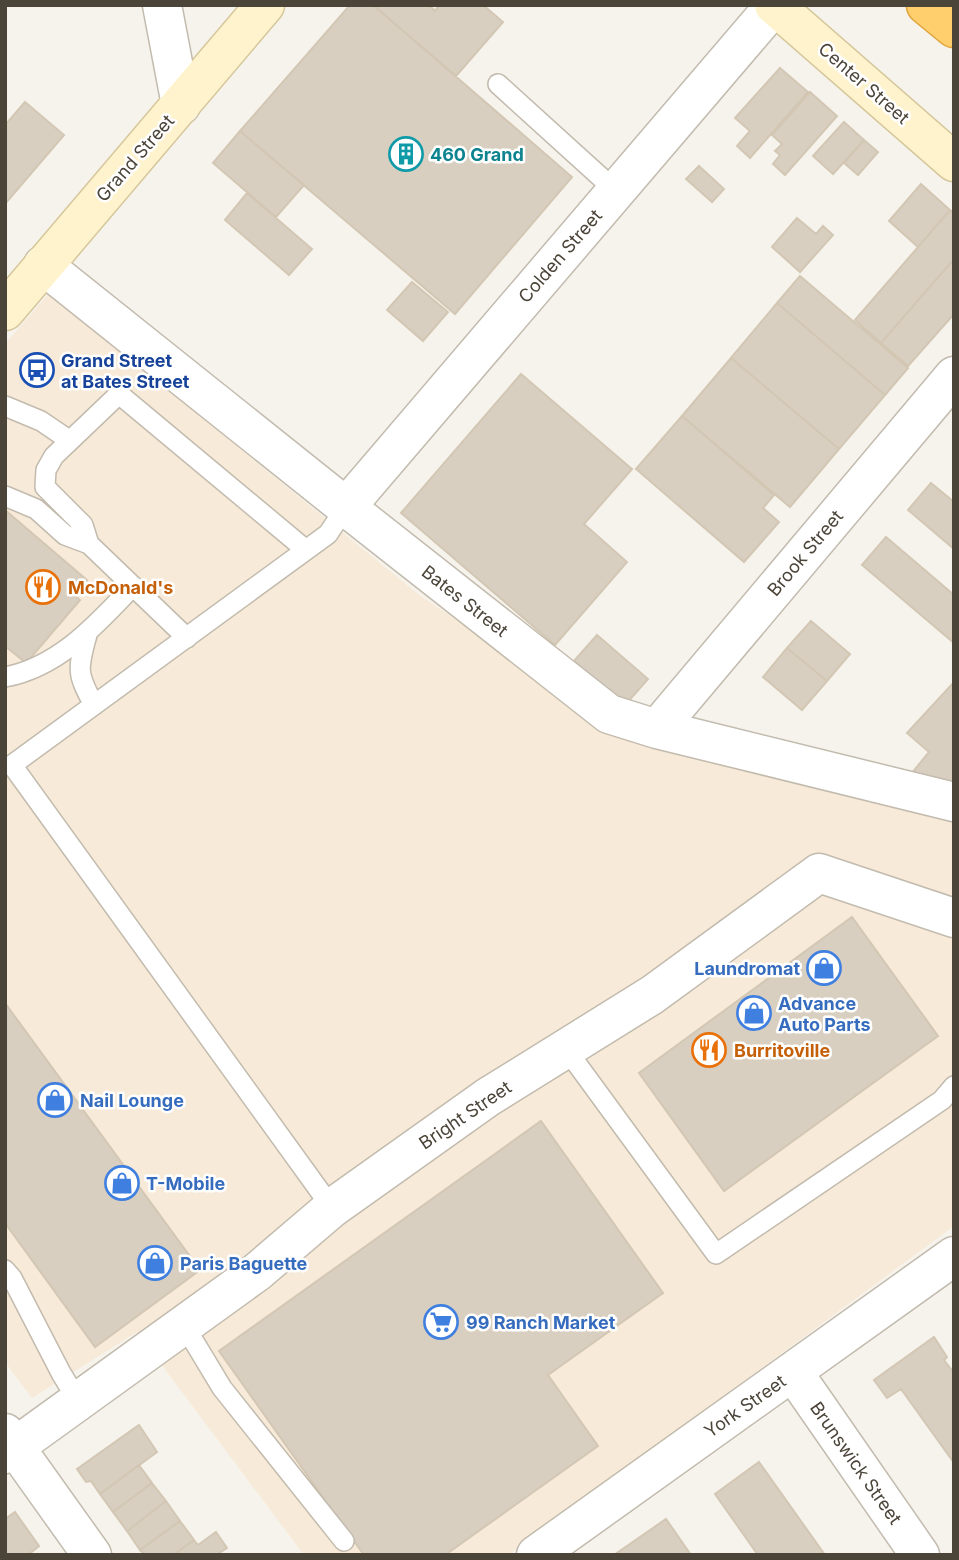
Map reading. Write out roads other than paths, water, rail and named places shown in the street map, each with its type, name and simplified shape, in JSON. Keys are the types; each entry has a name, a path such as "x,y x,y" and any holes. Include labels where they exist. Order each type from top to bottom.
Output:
{"highway":[{"path":"926,5 954,28"}],"main road":[{"name":"Grand Street","path":"5,311 265,5"},
{"name":"Center Street","path":"775,5 954,162"}],"street":[{"path":"162,5 181,105"},
{"name":"Colden Street","path":"346,508 775,5"},
{"name":"Bates Street","path":"43,265 609,714 657,729 954,802"},
{"name":"Brook Street","path":"657,729 954,376"},
{"name":"Bright Street","path":"8,1445 78,1401 184,1325 257,1272 332,1208 488,1097 652,995 819,873 954,918"},
{"name":"York Street","path":"542,1553 954,1256"},
{"name":"Brunswick Street","path":"793,1372 920,1555"},
{"path":"8,1445 92,1555"}],"lane":[{"path":"498,85 616,191"},
{"path":"89,544 83,525 46,487 46,470 54,456 69,440 118,394 306,551"},
{"path":"5,406 41,421 69,440"},
{"path":"5,496 36,509 65,535 89,544 187,638"},
{"path":"332,1208 8,765 306,551 328,534 346,508"},
{"path":"5,677 39,667 87,635 133,586"},
{"path":"87,635 79,677 94,705"},
{"path":"566,1049 716,1254 942,1100 954,1086"},
{"path":"5,1270 12,1278 78,1401"},
{"path":"184,1325 222,1388 344,1541"}],"place":[{"name":"460 Grand","path":"406,154"},
{"name":"Grand Street at Bates Street","path":"37,370"},
{"name":"McDonald's","path":"43,587"},
{"name":"Laundromat","path":"824,968"},
{"name":"Advance Auto Parts","path":"754,1013"},
{"name":"Burritoville","path":"709,1050"},
{"name":"Nail Lounge","path":"55,1100"},
{"name":"T-Mobile","path":"122,1183"},
{"name":"Paris Baguette","path":"155,1263"},
{"name":"99 Ranch Market","path":"441,1322"}]}
